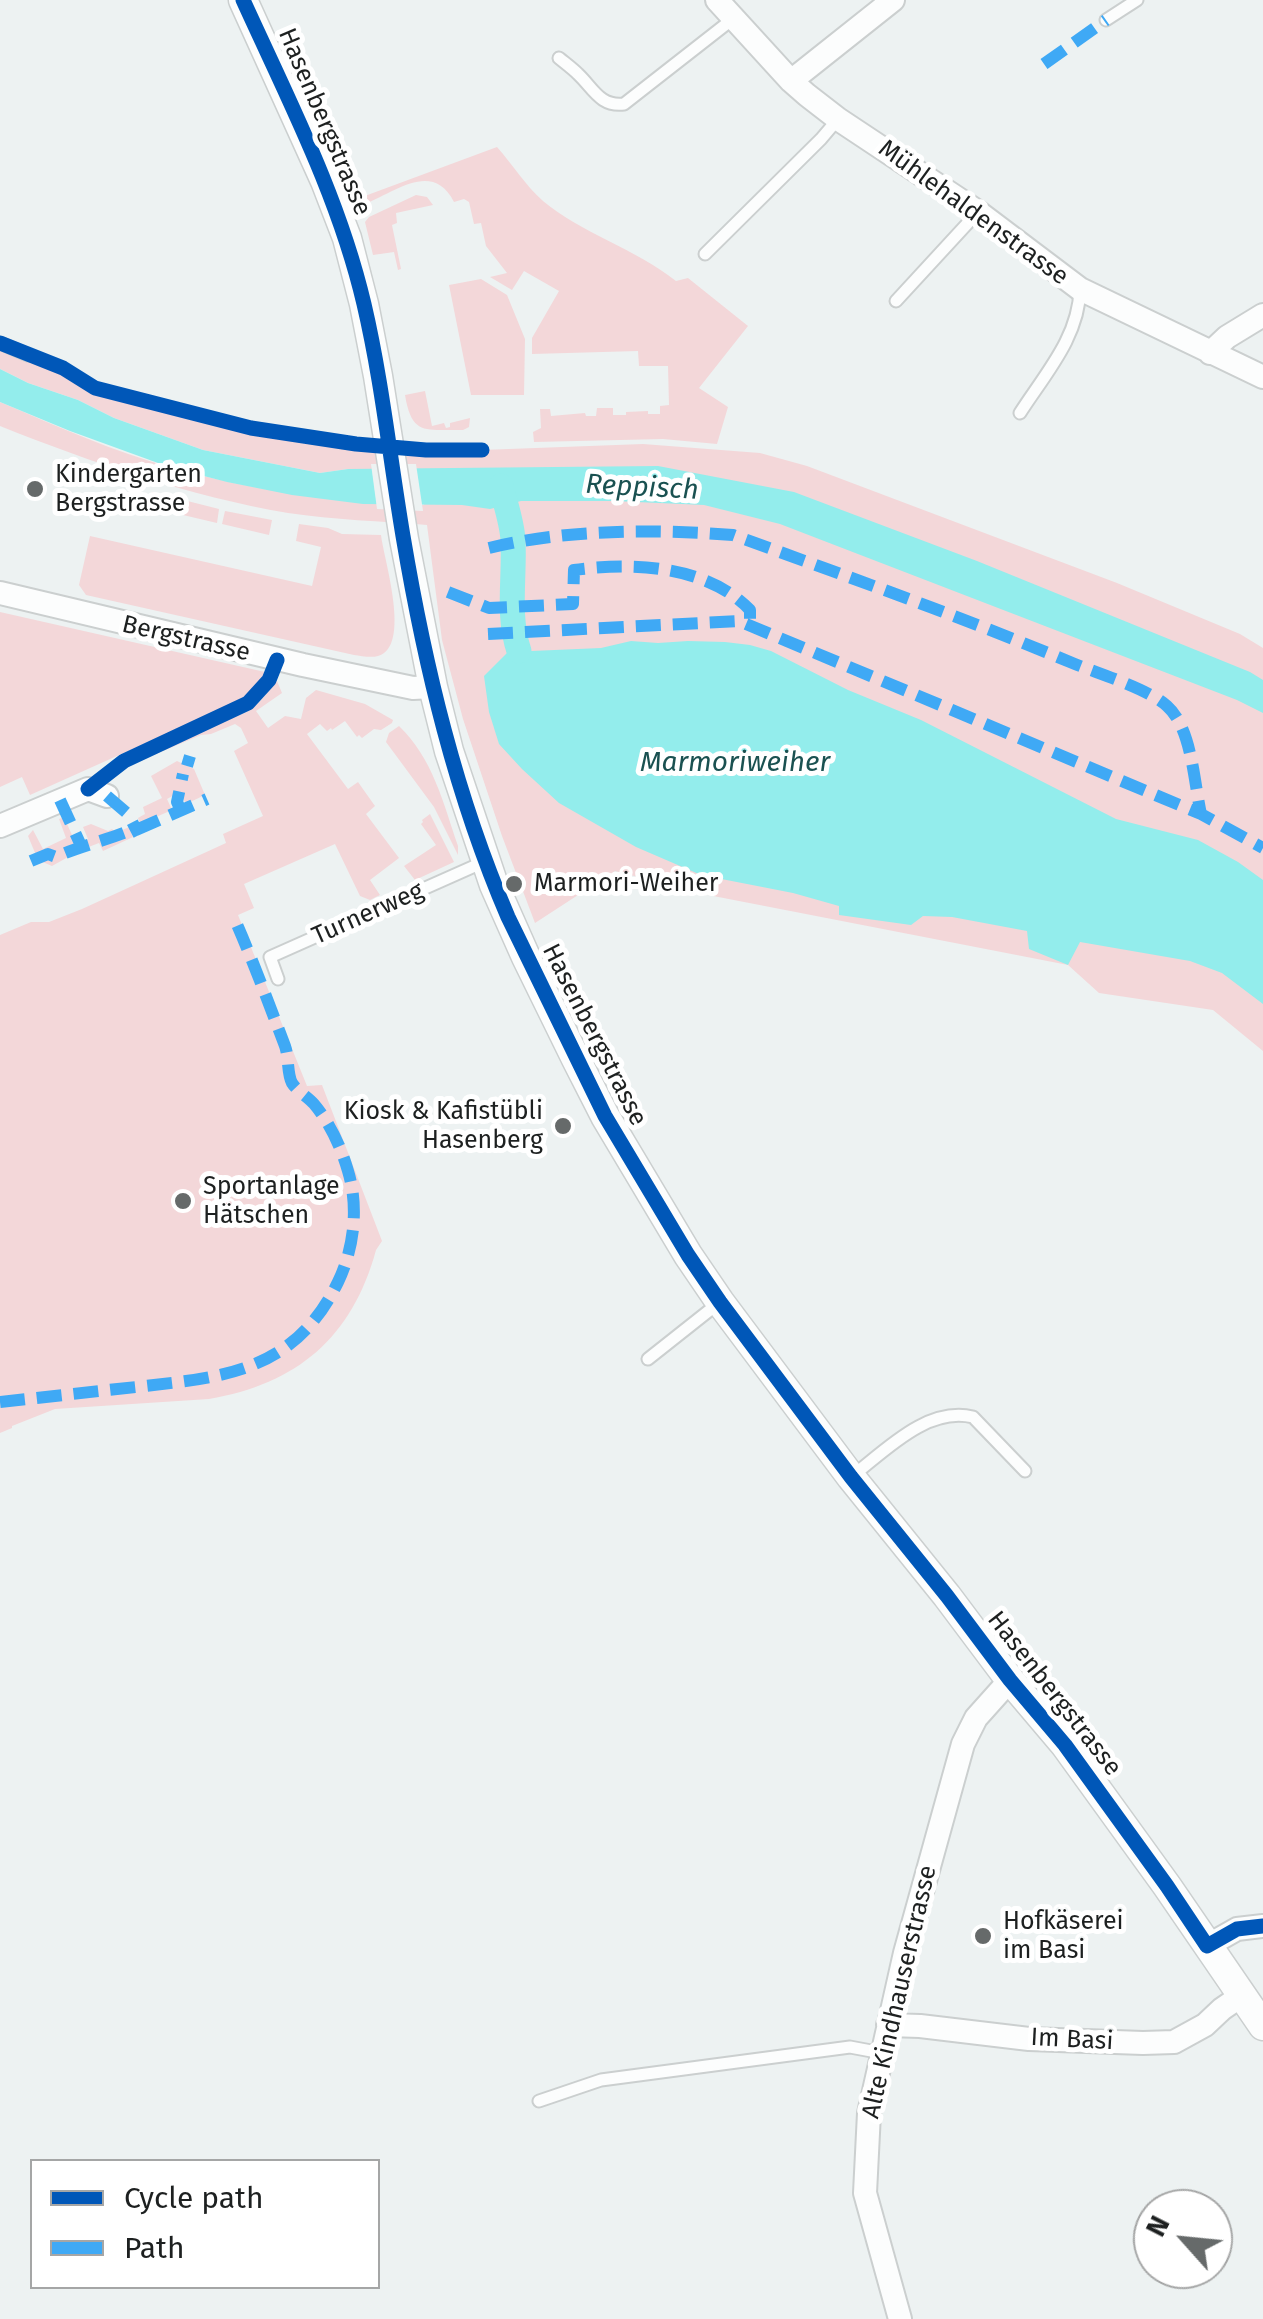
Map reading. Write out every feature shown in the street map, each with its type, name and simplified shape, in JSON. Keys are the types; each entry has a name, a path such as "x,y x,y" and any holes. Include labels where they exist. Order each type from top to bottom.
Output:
{"street":[{"name":"Hasenbergstrasse","path":"243,0 325,180 347,238 368,322 432,687 449,751 486,862 526,957 605,1116 720,1302 851,1477 1064,1745 1168,1886 1263,2026"},
{"name":"Mühlehaldenstrasse","path":"717,0 790,81 978,212 1080,290 1263,377"},
{"path":"790,81 893,0"},
{"path":"1210,353 1226,337 1263,314"},
{"name":"Bergstrasse","path":"0,593 290,662 399,685 432,687"},
{"path":"0,826 88,788 107,796"},
{"name":"Alte Kindhauserstrasse","path":"900,2319 864,2192 869,2112 904,1952 962,1744 976,1718 1010,1680"},
{"path":"1207,1946 1237,1928 1263,1926"},
{"name":"Im Basi","path":"888,2025 1030,2039 1174,2042 1241,1996"}],"lane":[{"path":"1106,20 1137,0"},
{"path":"559,58 602,100 613,106 624,104 734,18"},
{"path":"705,254 838,118"},
{"path":"896,301 978,212"},
{"path":"1020,413 1071,334 1080,308 1080,290"},
{"path":"0,342 28,355"},
{"name":"Turnerweg","path":"278,979 270,957 486,862"},
{"path":"648,1359 720,1302"},
{"path":"851,1477 923,1422 961,1414 973,1416 1025,1471"},
{"path":"539,2101 602,2080 850,2047 882,2053"}],"shaded area":[{"path":"497,147 537,195 558,212 676,281 688,278 748,326 699,388 728,407 717,444 663,439 534,442 533,432 541,428 540,409 550,409 551,416 596,416 597,408 613,408 613,415 648,411 660,414 660,406 669,405 668,366 639,366 638,351 532,354 532,338 559,291 524,271 512,290 490,277 507,273 486,246 481,223 474,224 469,202 454,202 445,190 425,181 365,204 354,200"},
{"path":"416,195 427,197 433,205 396,213 397,223 392,225 401,269 398,270 394,252 373,255 365,222"},
{"path":"481,279 507,295 525,339 524,395 471,395 449,285"},
{"path":"0,347 65,374 93,392 303,442 418,455 426,450 643,444 760,453 807,466 1117,583 1240,634 1263,648 1263,1051 1213,1010 1099,993 1068,965 703,894 615,871 535,923 463,719 442,640 427,525 288,513 178,488 0,426 0,402 151,462 297,494 424,505 419,470 348,469 320,473 203,450 114,418 0,369"},
{"path":"425,391 432,426 444,423 446,428 450,423 470,418 469,427 430,430 417,424 405,395"},
{"path":"152,492 219,509 217,523 149,507"},
{"path":"225,511 272,520 269,535 222,524"},
{"path":"299,524 342,534 381,535 395,620 388,649 378,656 354,655 86,595 79,585 90,536 312,586 321,547 296,541"},
{"path":"0,612 265,672 263,680 246,698 30,795 22,777 0,787"},
{"name":"Sportanlage Hätschen","path":"277,681 282,693 256,711 268,728 285,716 301,719 306,698 316,690 365,704 393,720 362,738 345,721 327,731 320,724 307,734 348,789 358,782 375,806 366,814 399,858 370,880 380,895 370,900 360,896 335,844 244,884 254,908 238,915 307,1086 322,1085 382,1241 366,1281 336,1332 316,1352 269,1382 209,1399 55,1409 0,1433 0,935 31,922 49,922 82,909 226,843 223,834 263,816 234,751 248,743 235,724 125,767 247,712"},
{"path":"399,726 420,752 436,782 458,855 434,807 386,742 389,733"},
{"path":"177,761 194,769 205,795 186,804 180,792 167,799 172,810 140,824 138,818 145,814 143,807 162,798 151,776"},
{"path":"430,814 454,862 415,880 404,866 436,845 421,824"},
{"path":"64,817 79,851 52,866 38,860 28,836 33,830 43,849 66,838 59,819"},
{"path":"91,824 116,833 129,827 133,837 103,851 99,843 86,848 83,842 88,839 83,827"}],"water":[{"name":"Reppisch","path":"0,369 114,418 203,450 320,473 348,469 658,466 794,492 977,561 1250,672 1263,680 1263,713 780,524 704,505 521,501 490,509 363,504 292,495 169,467 0,402"},
{"name":"Marmoriweiher","path":"631,641 725,642 771,651 848,690 921,720 1116,819 1198,840 1238,862 1263,880 1263,1004 1222,973 1190,961 1080,942 1068,965 1029,949 1027,931 952,917 923,916 911,925 839,915 839,906 701,875 636,847 559,803 499,744 484,676 508,652 601,648"}],"pier":[{"path":"371,464 416,464 423,511 377,509"}],"waterway":[{"path":"501,486 512,533 512,610 519,651"}],"marked path":[{"path":"1044,64 1106,20"},
{"path":"489,548 549,537 610,532 733,535 902,597 1121,681 1158,699 1182,728 1201,814"},
{"path":"448,592 489,608 573,604 574,570 644,567 691,575 713,584 750,610 750,625"},
{"path":"488,634 739,621 1201,814 1263,848"},
{"path":"187,766 190,756"},
{"path":"183,774 177,802 183,815"},
{"path":"107,796 128,814 139,835"},
{"path":"136,830 207,799"},
{"path":"60,800 83,850"},
{"path":"31,861 48,854 56,857 136,828"},
{"path":"0,1402 199,1379 254,1364 300,1335 338,1282 353,1228 348,1171 325,1119 292,1083 285,1046 235,920"}],"cycle path":[{"path":"243,0 311,149 353,264 376,362 421,634 444,730 473,825 508,917 605,1116 720,1302 851,1477 1065,1745 1207,1946 1237,1929 1263,1926"},
{"path":"0,343 63,368 95,388 251,428 356,444 482,450"},
{"path":"88,789 124,761 248,703 269,680 277,660"}],"place":[{"name":"Kindergarten Bergstrasse","path":"35,489"},
{"name":"Marmori-Weiher","path":"514,884"},
{"name":"Kiosk & Kafistübli Hasenberg","path":"563,1126"},
{"name":"Sportanlage Hätschen","path":"183,1201"},
{"name":"Hofkäserei im Basi","path":"983,1936"}]}
